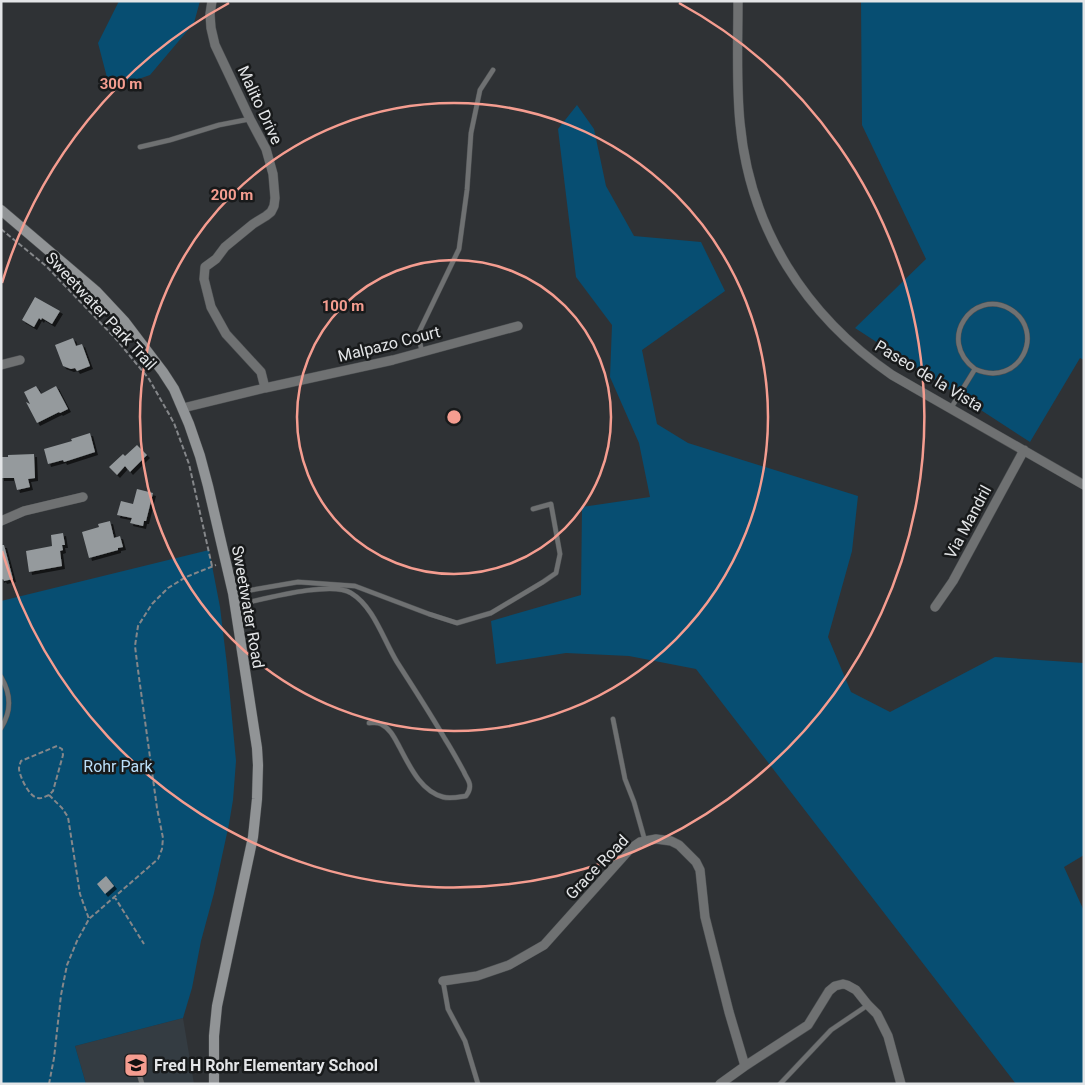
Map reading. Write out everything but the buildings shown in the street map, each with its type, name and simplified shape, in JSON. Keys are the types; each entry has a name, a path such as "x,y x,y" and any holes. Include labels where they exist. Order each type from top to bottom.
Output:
{"main road":[{"name":"Sweetwater Road","path":"1,210 96,291 125,322 151,355 174,389 183,408 200,456 208,486 233,593 258,765 253,837 218,1006 214,1036 214,1084"}],"street":[{"name":"Malito Drive","path":"212,1 210,14 215,45 266,149 273,174 275,198 271,212 225,247 216,259 205,267 204,279 211,307 218,321 226,334 261,372 265,388"},
{"name":"Paseo de la Vista","path":"738,1 738,101 746,166 767,228 791,273 826,319 871,360 892,375 1084,485"},
{"name":"Malpazo Court","path":"265,388 393,360 518,326"},
{"path":"1,365 20,360"},
{"path":"183,408 265,388"},
{"name":"Via Mandril","path":"935,607 953,581 1024,450"},
{"path":"1,521 24,511 83,497"},
{"name":"Grace Road","path":"443,981 478,976 509,966 544,945 630,849 645,841 656,839 671,841 679,845 696,862 700,870 705,917 745,1066"},
{"path":"720,1084 808,1025 829,991 839,984 847,985 856,990 877,1014 884,1027 901,1084"}],"lane":[{"path":"422,352 418,334 459,249 467,190 471,133 480,90 493,70"},
{"path":"140,147 219,125 250,119"},
{"path":"988,305 995,305 1010,310 1021,320 1027,334 1027,342 1022,357 1012,368 998,374 975,369 964,359 958,344 963,322 973,311 988,305"},
{"path":"951,408 975,369"},
{"path":"233,593 298,582 355,586 458,623 491,612 543,582 556,572 560,554 551,504 534,509"},
{"path":"235,606 310,590 328,588 351,592 376,621 395,659 454,753 470,783 470,791 466,796 444,798 430,792 419,781 388,728 379,723 369,723"},
{"path":"1,677 6,684 10,704 6,721 1,728"},
{"path":"614,719 625,779 634,802 645,841"},
{"path":"443,981 448,1009 464,1041 478,1084"},
{"path":"780,1084 831,1030 868,1005"},
{"path":"134,1060 142,1084"}],"path":[{"name":"Sweetwater Park Trail","path":"1,229 46,266 116,339 149,379 174,423 189,464 212,566 186,577 168,588 152,604 138,626 135,646 157,808 163,838 162,848 158,859 89,919 77,941 67,965 61,995 49,1084"},
{"path":"57,746 62,748 63,755 50,795 37,798 32,795 27,789 19,770 21,761 57,746"},
{"path":"50,795 68,817 80,894 89,919"},
{"path":"114,896 144,944"}],"shaded area":[{"name":"Fred H Rohr Elementary School","path":"183,1018 194,1084 86,1084 75,1046"}],"green space":[{"path":"119,1 200,1 194,23 150,75 110,89 98,43"},
{"path":"861,1 1084,1 1084,360 1080,358 1030,442 855,328 926,259 862,125"},
{"path":"577,105 594,129 606,186 634,236 701,242 725,291 642,350 657,424 688,443 858,496 852,551 828,637 851,692 890,712 995,657 1084,663 1084,855 1064,867 1084,911 1084,1084 1016,1084 696,669 629,656 566,653 496,664 491,621 581,595 582,507 650,497 639,443 610,377 612,325 576,277 558,129"},
{"name":"Rohr Park","path":"209,550 220,607 236,761 229,824 201,941 192,988 183,1018 75,1046 86,1084 1,1084 1,601"}],"place":[{"name":"Fred H Rohr Elementary School","path":"136,1065"}]}
